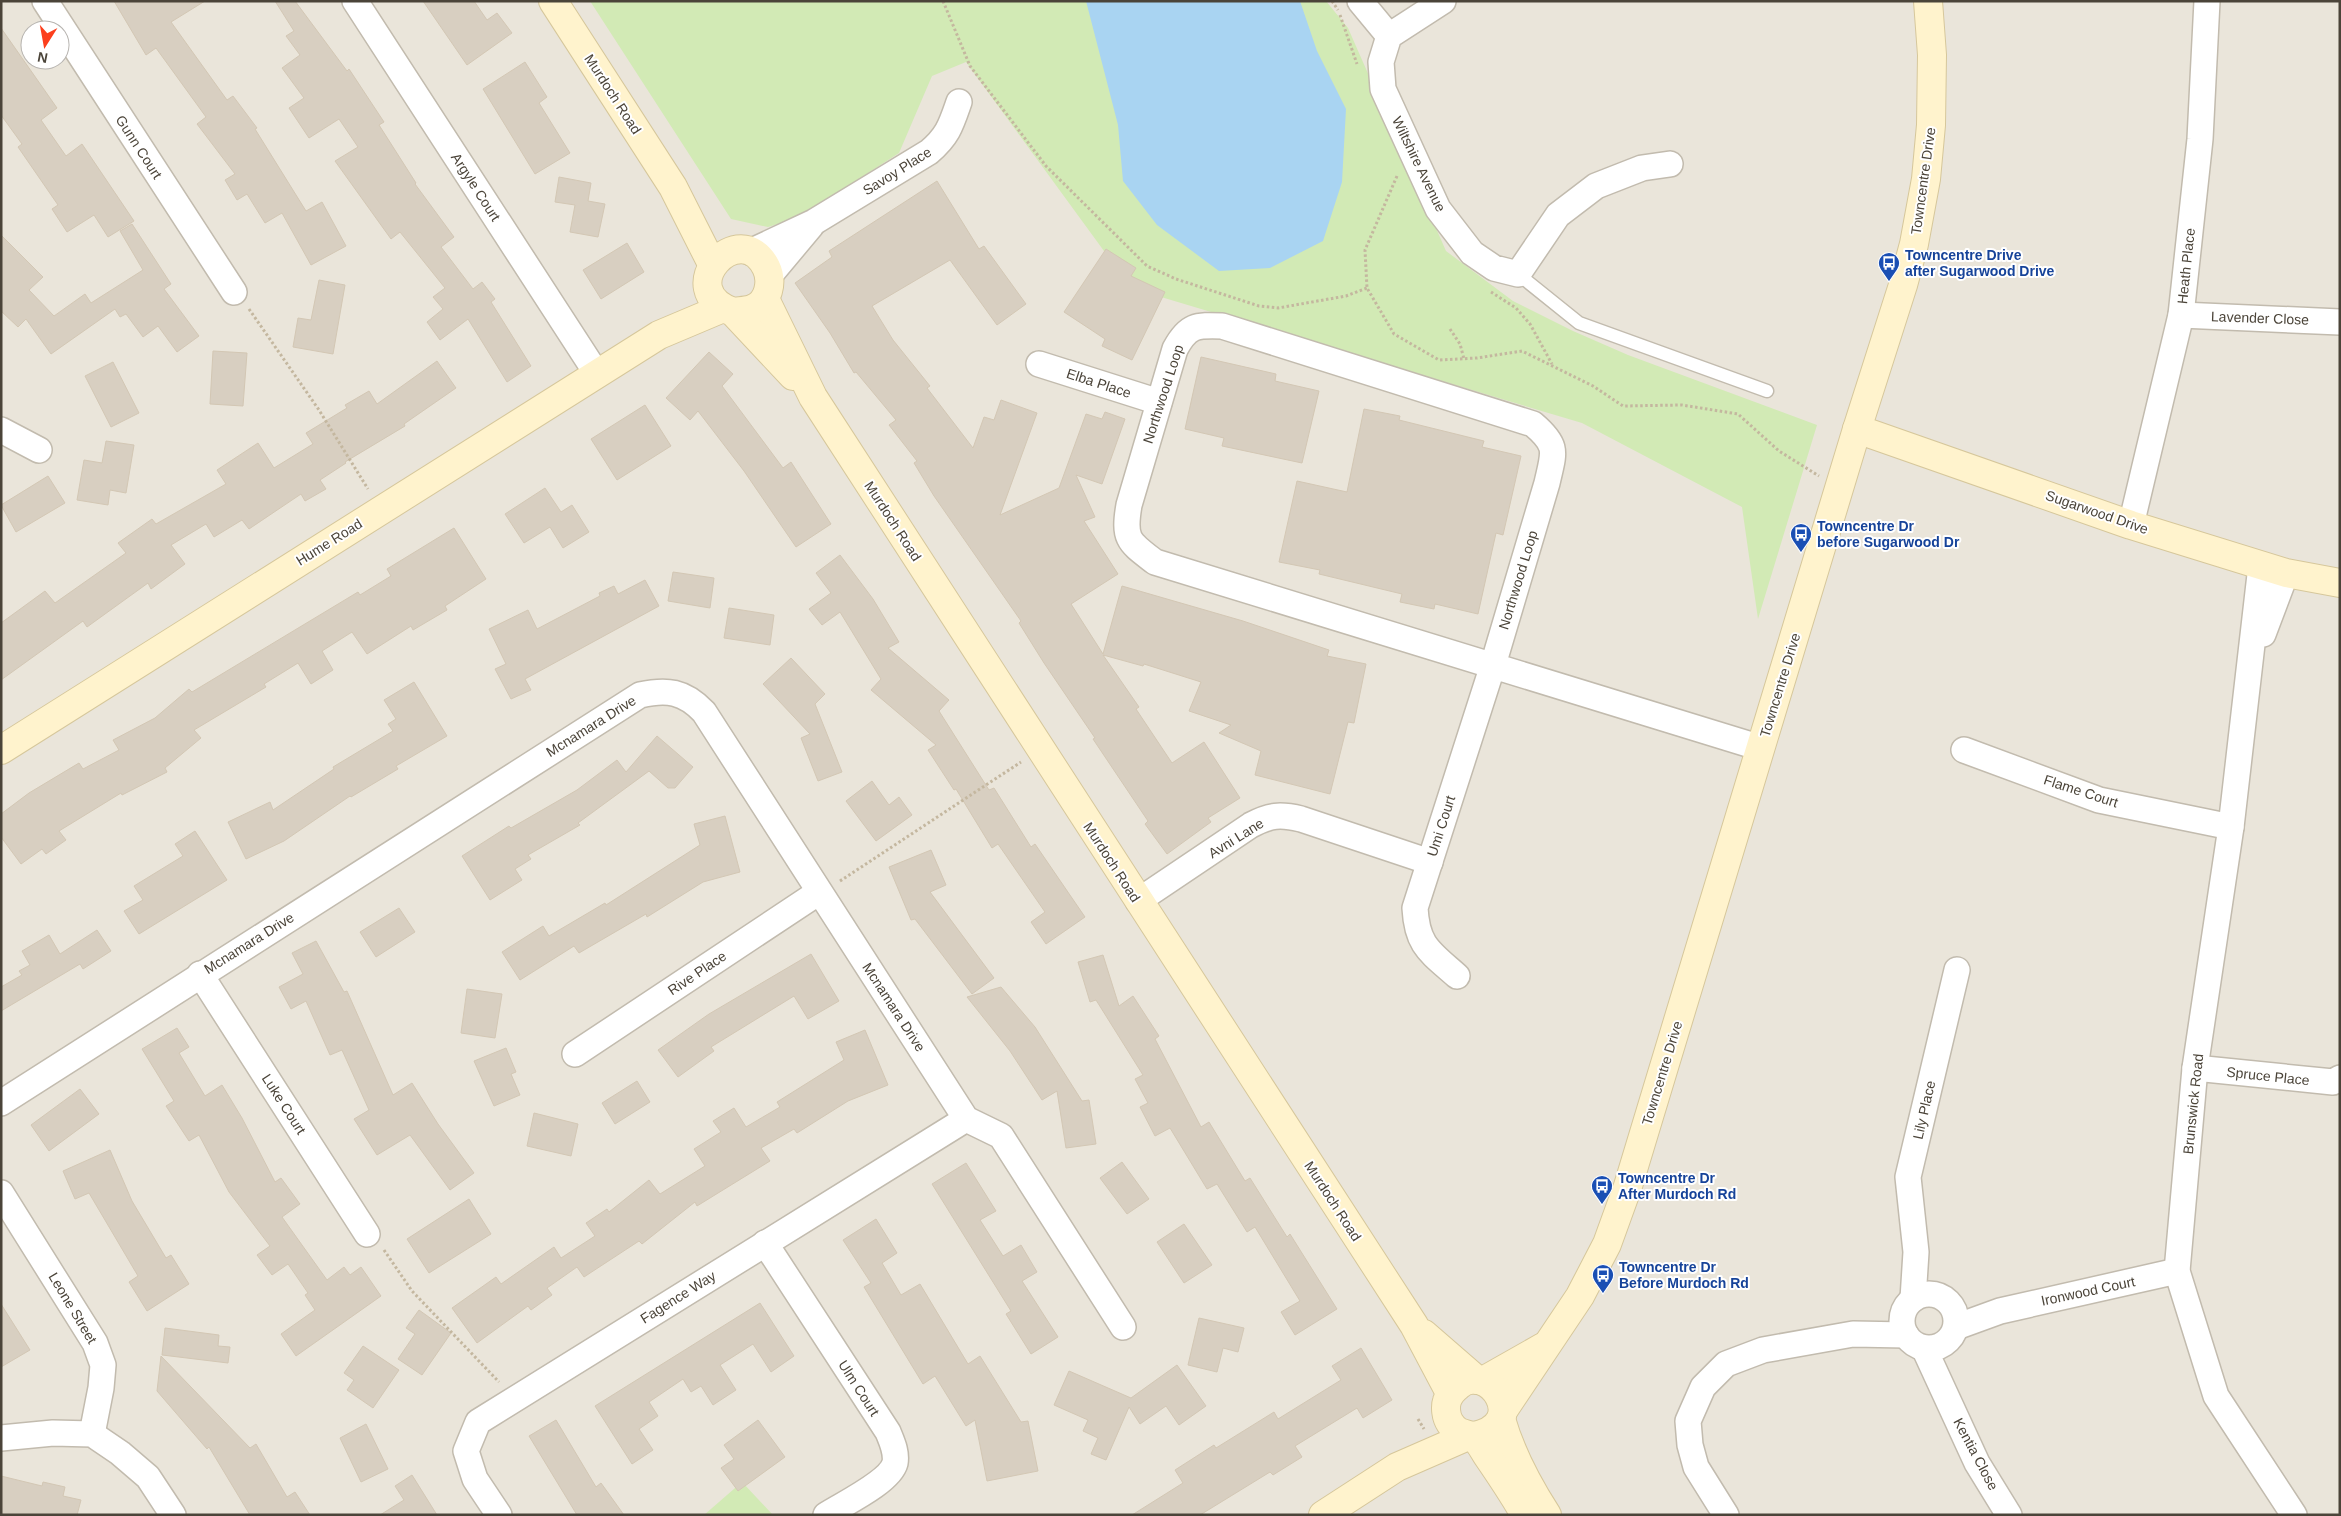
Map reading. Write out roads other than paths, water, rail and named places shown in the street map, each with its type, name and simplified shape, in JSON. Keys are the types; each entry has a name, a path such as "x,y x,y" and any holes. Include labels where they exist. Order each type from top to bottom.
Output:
{"street":[{"name":"Gunn Court","path":"45,1 234,292"},
{"name":"Argyle Court","path":"356,1 597,374"},
{"name":"Murdoch Road","path":"553,1 673,188 726,263"},
{"path":"1360,1 1388,36 1443,1"},
{"name":"Towncentre Drive","path":"1502,1415 1545,1346 1562,1325 1580,1296 1607,1244 1628,1186 1857,429 1903,285 1914,244 1924,188 1931,125 1932,55 1928,1"},
{"name":"Heath Place","path":"2131,525 2181,315 2200,139 2207,1"},
{"name":"Wiltshire Avenue","path":"1388,36 1381,62 1383,89 1438,209 1472,253 1494,268 1518,274"},
{"name":"Savoy Place","path":"726,263 814,222 929,152 943,140 950,130 959,102"},
{"path":"1518,274 1558,215 1596,186 1642,168 1670,164"},
{"name":"Savoy Place","path":"767,287 814,222"},
{"name":"Murdoch Road","path":"726,263 756,254 764,263 767,287 813,397 1138,902 1414,1325 1448,1401 1449,1422 1456,1431 1471,1436 1504,1480 1525,1515"},
{"name":"Hume Road","path":"658,335 726,263"},
{"name":"Murdoch Road","path":"726,263 713,298 728,310 813,397"},
{"path":"728,310 754,309 767,287"},
{"name":"Hume Road","path":"1,750 658,335 728,310"},
{"name":"Lavender Close","path":"2181,315 2340,322"},
{"name":"Northwood Loop","path":"1493,664 1547,484 1553,456 1550,438 1533,424 1222,326 1198,325 1182,335 1175,349 1159,402 1129,505 1125,526 1131,544 1155,562 1493,664 1761,748"},
{"name":"Elba Place","path":"1038,364 1159,402"},
{"name":"Sugarwood Drive","path":"1857,429 2131,525 2274,570 2340,583"},
{"path":"1,430 39,450"},
{"name":"Brunswick Road","path":"2274,570 2250,666 2231,827 2195,1068 2178,1271 2216,1396 2294,1515"},
{"name":"Umi Court","path":"1456,976 1426,948 1416,930 1415,908 1493,664"},
{"name":"Mcnamara Drive","path":"1,1102 615,710 640,695 658,691 678,694 692,699 704,712 966,1119"},
{"name":"Flame Court","path":"1964,750 2099,800 2231,827"},
{"name":"Avni Lane","path":"1138,902 1262,819 1281,815 1301,818 1430,862"},
{"name":"Rive Place","path":"575,1054 820,892"},
{"name":"Lily Place","path":"1929,1320 1916,1252 1908,1177 1957,970"},
{"name":"Luke Court","path":"200,974 367,1234"},
{"name":"Spruce Place","path":"2195,1068 2333,1082 2340,1078"},
{"path":"966,1119 1001,1136 1123,1327"},
{"name":"Fagence Way","path":"499,1515 475,1478 466,1451 478,1422 966,1119"},
{"name":"Leone Street","path":"1,1193 95,1343 103,1365 101,1388 92,1434"},
{"name":"Ulm Court","path":"765,1243 888,1432 895,1449 894,1464 886,1477 826,1515"},
{"name":"Ironwood Court","path":"1726,1515 1696,1467 1690,1445 1688,1421 1703,1387 1726,1364 1763,1350 1929,1320 2000,1310 2178,1271"},
{"name":"Kentia Close","path":"1929,1320 1945,1393 1977,1463 2009,1515"},
{"name":"Murdoch Road","path":"1414,1325 1480,1381 1498,1393 1509,1448 1547,1515"},
{"name":"Towncentre Drive","path":"1480,1381 1545,1346"},
{"path":"1397,1467 1462,1382 1480,1381"},
{"path":"1323,1515 1397,1467 1471,1436 1487,1434 1496,1428 1502,1415"},
{"path":"1,1438 53,1432 92,1434 120,1453 148,1477 173,1515"}],"lane":[{"path":"1518,274 1579,323 1767,391"}],"water":[{"path":"1086,1 1300,1 1317,51 1346,109 1342,182 1323,241 1270,268 1219,271 1157,225 1123,181 1118,125"}],"place":[{"name":"Towncentre Drive after Sugarwood Drive","path":"1889,282"},
{"name":"Towncentre Dr before Sugarwood Dr","path":"1801,553"},
{"name":"Towncentre Dr After Murdoch Rd","path":"1602,1205"},
{"name":"Towncentre Dr Before Murdoch Rd","path":"1603,1294"}]}
